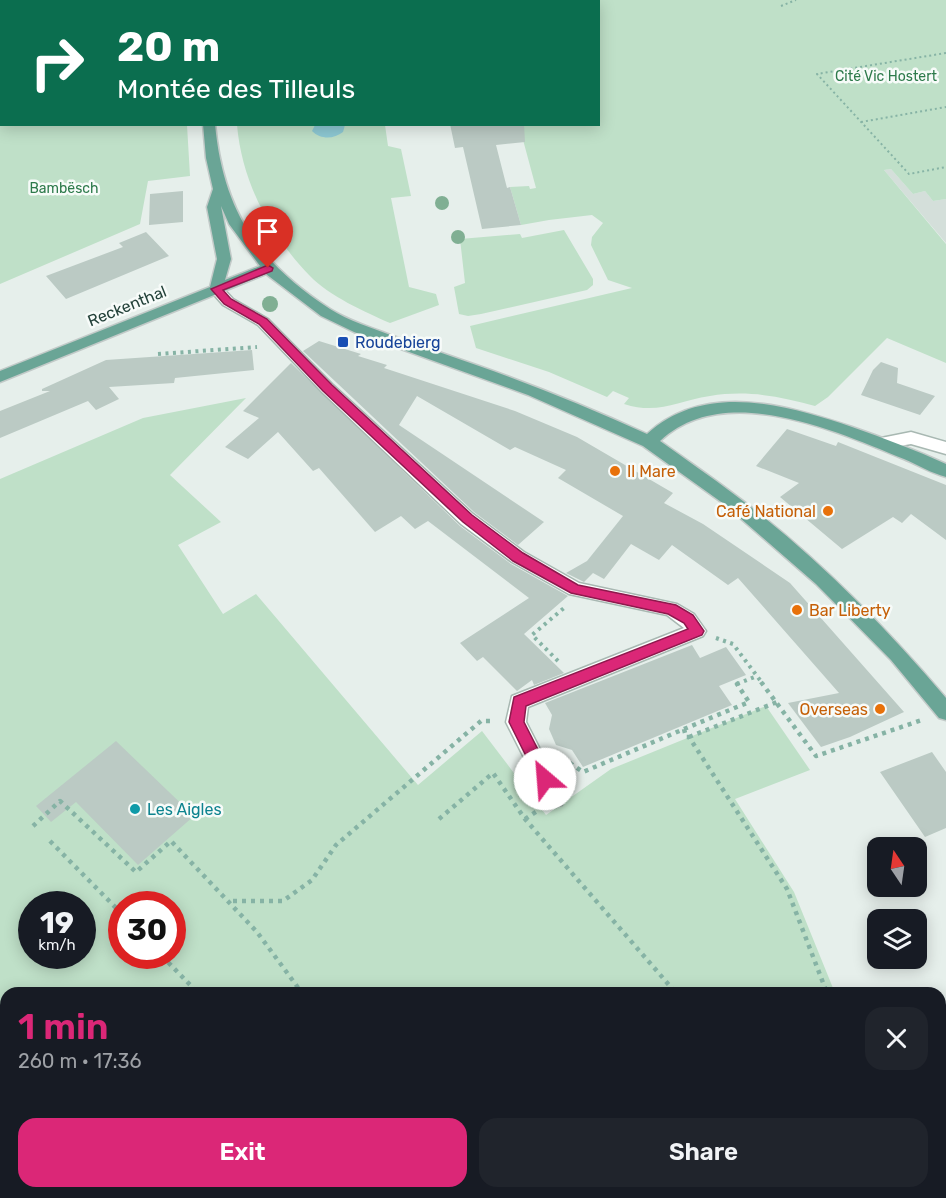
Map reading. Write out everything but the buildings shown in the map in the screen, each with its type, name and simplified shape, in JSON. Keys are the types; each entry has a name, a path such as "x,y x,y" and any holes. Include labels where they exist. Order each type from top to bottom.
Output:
{"main road":[{"path":"0,0 10,0"},
{"path":"209,126 212,158 220,189 236,224 268,268 326,313 359,329 532,391 649,442 730,500 822,579 898,655 946,712"},
{"path":"216,289 224,258 214,207 220,189"},
{"name":"Reckenthal","path":"0,377 268,268"},
{"path":"649,442 672,423 687,416 715,408 745,406 787,412 882,443 946,471"}],"street":[{"path":"216,289 228,302 263,322 327,388 467,519 518,557 575,590 671,609 688,619 697,631 519,702 516,722 555,798"},
{"path":"882,443 911,438 946,448"}],"path":[{"path":"781,6 796,0"},
{"path":"946,53 817,74 909,174 946,167"},
{"path":"861,122 946,107"},
{"path":"158,354 285,345"},
{"path":"575,590 562,612 532,635 576,680"},
{"path":"697,631 733,644 816,756 925,719"},
{"path":"559,756 583,772 749,702 737,684 757,676"},
{"path":"689,737 777,702"},
{"path":"232,901 282,901 312,880 336,845 481,721"},
{"path":"684,729 686,737 689,737 787,889 825,987"},
{"path":"439,819 493,773 525,819 671,987"},
{"path":"33,826 60,801 136,872 171,841 232,901 285,966 298,987"},
{"path":"50,842 108,900"},
{"path":"175,969 192,987"}],"shaded area":[{"path":"891,169 913,194 925,191 933,201 946,199 946,243 884,170"}],"green space":[{"name":"Cité Vic Hostert","path":"600,0 946,0 946,199 933,201 925,191 913,194 891,169 884,170 946,244 946,363 887,338 828,397 815,406 776,397 723,394 658,408 647,408 624,404 629,398 613,391 607,397 549,372 476,348 470,326 632,288 608,280 591,245 592,237 603,223 592,215 521,225 510,187 536,188 519,126 600,126"},
{"name":"Bambësch","path":"0,126 187,126 190,176 148,181 140,224 0,284"},
{"path":"237,126 385,126 388,146 401,149 411,196 391,198 409,287 436,294 439,305 390,323 348,303 318,283 282,243 260,206 245,167"},
{"path":"564,230 593,279 593,285 587,290 481,314 468,316 459,314 454,287 465,283 460,239 520,234 522,238"},
{"path":"246,398 170,475 221,522 178,545 223,614 256,594 418,785 482,731 546,815 611,769 766,706 810,770 735,799 794,892 833,987 0,987 0,479 143,418"}],"water":[{"path":"314,126 345,126 343,132 332,137 319,136 312,131"}],"place":[{"name":"Roudebierg","path":"343,342"},
{"name":"Il Mare","path":"615,471"},
{"name":"Café National","path":"828,511"},
{"name":"Bar Liberty","path":"797,610"},
{"name":"Overseas","path":"880,709"},
{"name":"Les Aigles","path":"135,809"}],"route":[{"path":"268,268 216,289 228,302 263,322 327,388 467,519 518,557 575,590 671,609 688,619 697,631 519,702 516,722 545,779"}]}
